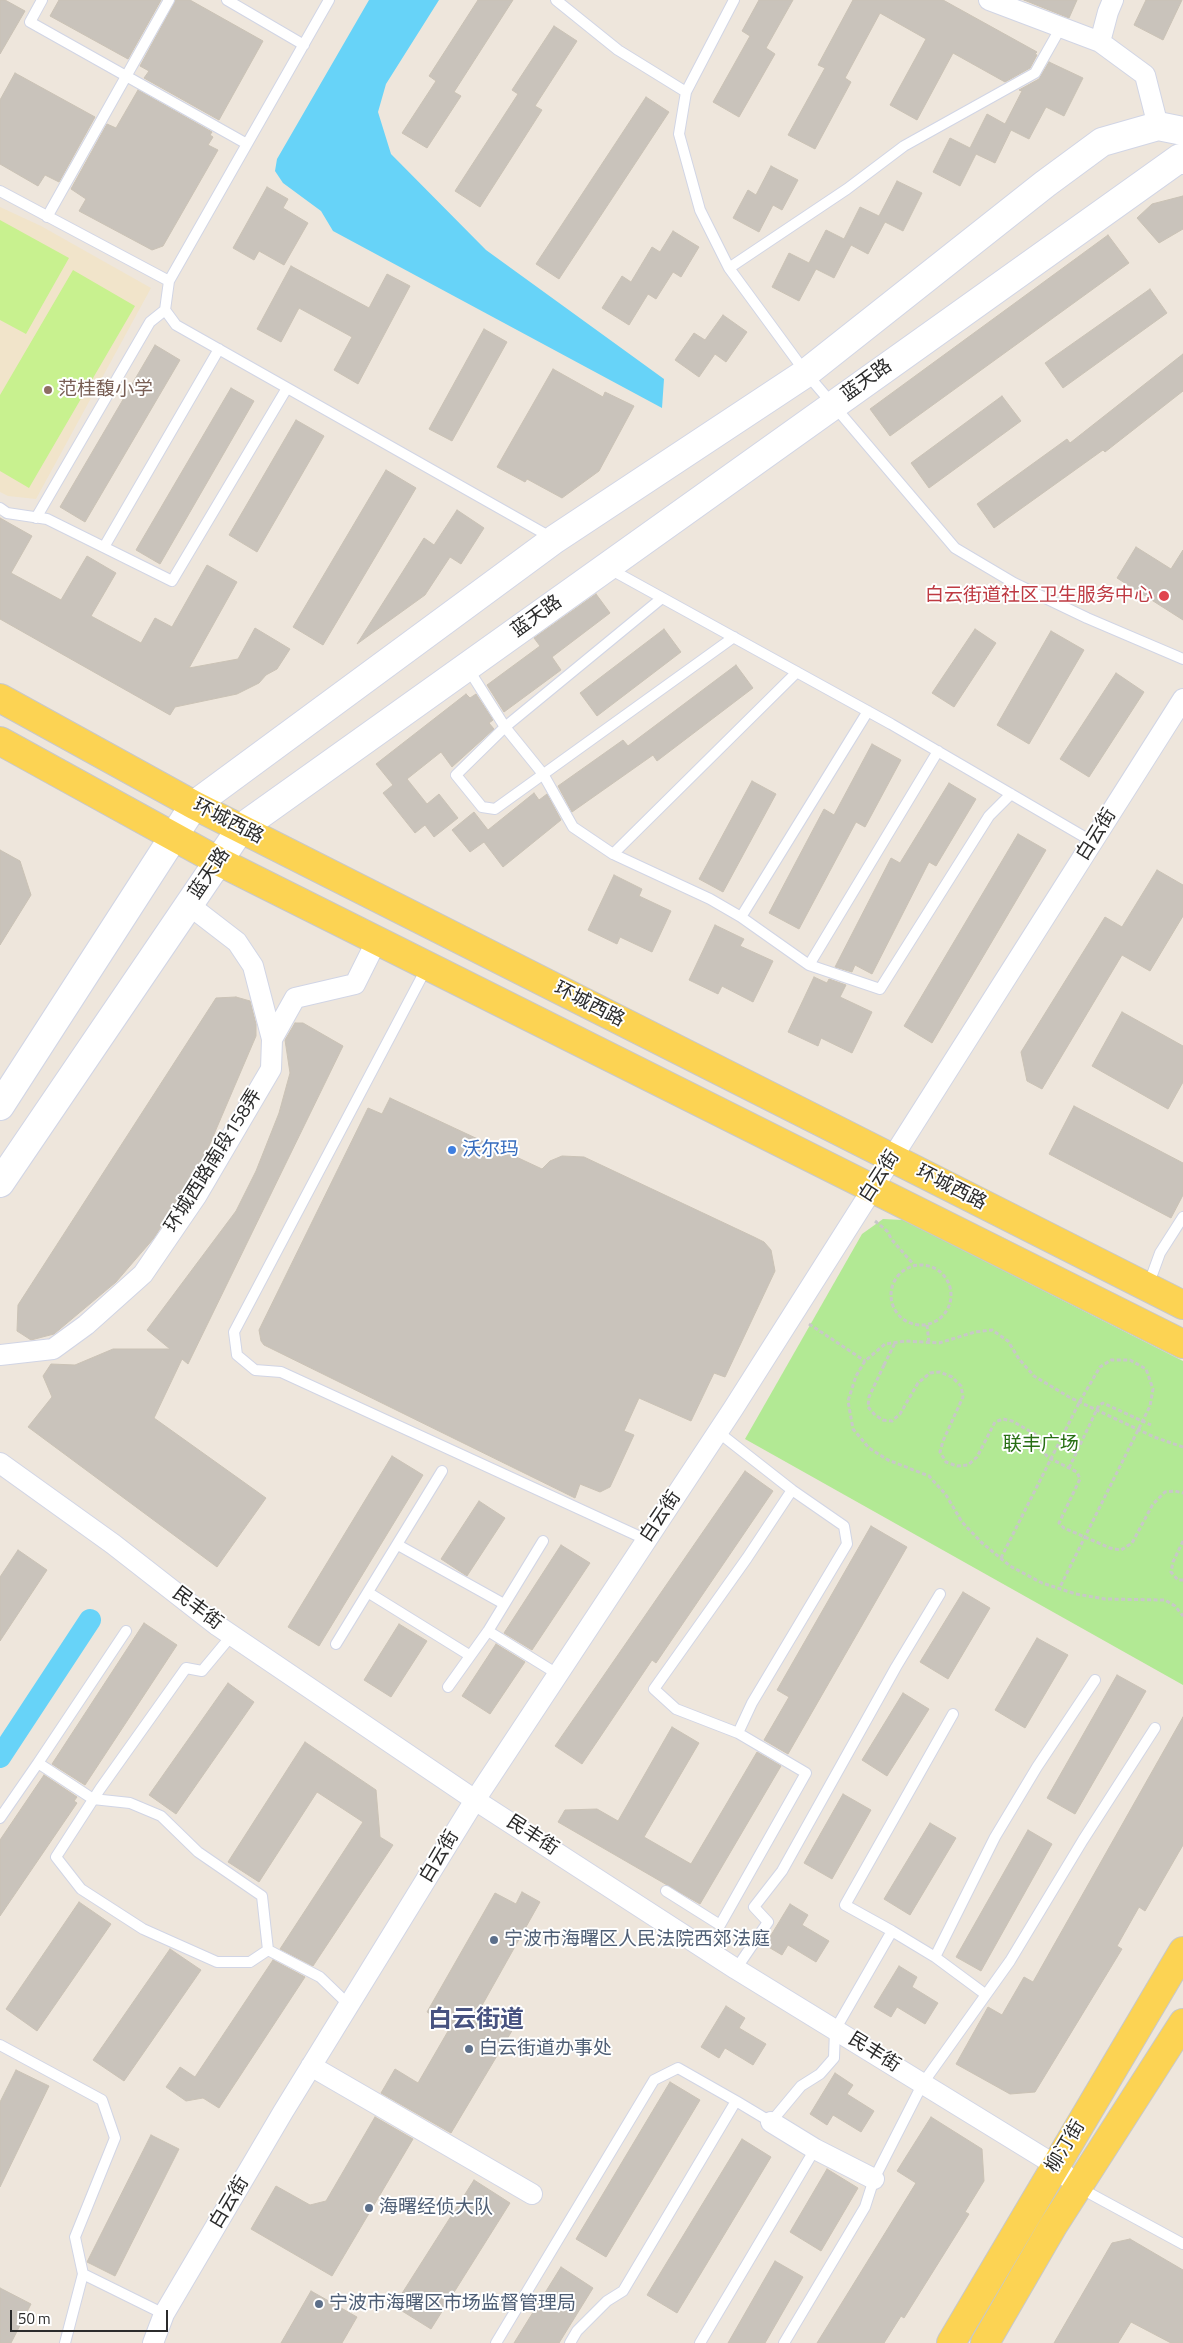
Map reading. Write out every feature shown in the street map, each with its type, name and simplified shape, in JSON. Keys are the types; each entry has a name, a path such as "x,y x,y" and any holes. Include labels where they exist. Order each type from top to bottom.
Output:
{"main road":[{"name":"环城西路","path":"0,698 194,804 892,1159 1183,1304"},
{"name":"环城西路","path":"0,741 218,861 427,966 866,1199 1183,1344"},
{"name":"柳汀街","path":"951,2343 1183,1951"},
{"name":"柳汀街","path":"985,2343 1053,2226 1183,2023"}],"street":[{"path":"0,1106 194,804 554,539 806,373 1102,142 1171,129 1145,75 1100,42 989,0"},
{"path":"1100,42 1113,0"},
{"name":"蓝天路","path":"0,1184 241,828 1180,158 1183,160"},
{"name":"白云街","path":"153,2343 164,2314 311,2066 475,1800 718,1432 1183,699"},
{"name":"环城西路南段158弄","path":"0,1355 53,1349 86,1325 143,1274 196,1195 271,1069 272,1039 253,966 237,942 189,905"},
{"path":"272,1039 295,998 355,984 377,940"},
{"name":"民丰街","path":"0,1463 113,1544 232,1635 475,1800 736,1969 1055,2165 1078,2187"},
{"path":"311,2066 532,2194"},
{"path":"771,2122 815,2149 874,2179"}],"lane":[{"path":"42,0 30,22 247,144"},
{"path":"47,217 169,0"},
{"path":"227,0 304,45"},
{"path":"329,0 168,281 165,310 176,325 554,539"},
{"path":"556,0 618,50 686,92"},
{"path":"734,0 686,92 680,134 700,210 729,268 806,373 955,548 1014,583 1087,618 1183,659"},
{"path":"729,268 847,189 904,146 1035,73 1061,27"},
{"path":"0,191 168,281"},
{"path":"36,518 150,322 165,310"},
{"path":"104,547 219,349"},
{"path":"0,508 7,512 48,519 172,581 287,388"},
{"path":"606,567 868,711 1093,842"},
{"path":"662,598 505,727 456,776 482,807 495,809 734,637"},
{"path":"466,667 505,727 543,774 573,827 613,854 710,899 741,916 809,965 880,990 989,816 1011,794"},
{"path":"613,854 797,672"},
{"path":"741,916 868,711"},
{"path":"809,965 938,751"},
{"path":"427,966 234,1332 237,1355 255,1370 281,1372 647,1540"},
{"path":"1148,1287 1160,1253 1183,1217"},
{"path":"718,1432 792,1490 844,1526 847,1544 752,1703 738,1733"},
{"path":"336,1644 442,1471"},
{"path":"666,1891 720,1925 806,1773 738,1733 676,1709 654,1688 747,1558 792,1490"},
{"path":"448,1687 469,1655 488,1631 543,1541"},
{"path":"398,1544 504,1604"},
{"path":"369,1593 469,1655"},
{"path":"736,1969 768,1922 754,1907 782,1871 896,1667 940,1594"},
{"path":"0,1818 126,1631"},
{"path":"488,1631 559,1675"},
{"path":"232,1635 202,1671 186,1668 94,1799 56,1857 81,1889 144,1929 217,1962 250,1962 268,1950"},
{"path":"935,1957 995,1837 1037,1767 1095,1680"},
{"path":"954,1714 844,1905 935,1957 985,1994"},
{"path":"784,2343 865,2207 874,2179 923,2083 1010,1961 1083,1840 1155,1728"},
{"path":"38,1763 94,1799 130,1803 160,1816 198,1852 262,1896 268,1950"},
{"path":"496,2343 654,2080 678,2068 771,2122 801,2086 820,2074 834,2058 836,2030 892,1931"},
{"path":"268,1950 320,1977 349,2005"},
{"path":"0,2045 102,2100 114,2138 74,2238 83,2274 65,2343"},
{"path":"570,2343 583,2325 607,2301 623,2291 736,2101"},
{"path":"700,2343 815,2149"},
{"path":"1078,2187 1183,2244"},
{"path":"83,2274 164,2314"}],"path":[{"path":"866,1199 892,1240 914,1265"},
{"path":"914,1265 932,1266 940,1270 947,1278 951,1287 952,1297 944,1315 936,1322 927,1325 917,1326 900,1317 892,1301 894,1282 906,1269 914,1265"},
{"path":"794,1313 865,1361"},
{"path":"927,1325 929,1342"},
{"path":"1183,1448 1139,1430 1034,1376 1019,1359 1008,1341 992,1330 975,1332 939,1343 885,1344 865,1361 856,1376 848,1402 853,1430 869,1448 882,1456 929,1476 946,1495 962,1522 1010,1566 1042,1584 1059,1589 1105,1599 1165,1600 1175,1606 1183,1616"},
{"path":"895,1343 872,1388 868,1407 875,1415 883,1420 892,1421 900,1414 918,1383 930,1373 940,1372 952,1377 961,1386 963,1397 940,1452 946,1462 957,1466 968,1465 976,1457 995,1422 1003,1419 1038,1436 1041,1450 1049,1458 1077,1472 1080,1479 1059,1522 1064,1528 1110,1548 1121,1550 1132,1543 1153,1504 1165,1492 1175,1491 1183,1493"},
{"path":"1001,1558 1080,1401 1100,1368 1111,1360 1130,1360 1146,1369 1153,1388 1150,1406 1059,1589"},
{"path":"1069,1468 1099,1405 1103,1403 1151,1425"},
{"path":"1183,1541 1173,1562 1171,1572 1178,1580 1183,1580"}],"shaded area":[{"name":"范桂馥小学","path":"0,207 41,226 151,288 36,499 8,496 0,492"}],"green space":[{"path":"0,220 69,258 26,334 0,320"},
{"path":"73,270 135,306 29,488 0,471 0,395"},
{"name":"联丰广场","path":"883,1219 903,1220 1183,1361 1183,1685 745,1439 862,1234"}],"water":[{"path":"369,0 439,0 386,84 378,112 391,154 486,250 664,379 662,408 333,231 321,211 283,183 275,171 277,159"}],"building":[{"path":"0,0 5,0 25,11 0,54"},
{"path":"59,0 161,0 128,59 50,16"},
{"path":"176,0 190,0 263,41 219,120 144,78 149,71 140,66"},
{"path":"478,0 513,0 454,92 461,96 427,148 402,133 436,81 429,76"},
{"path":"759,0 793,0 766,48 775,54 739,117 713,102 750,36 742,31"},
{"path":"853,0 943,0 1037,52 1035,54 1037,55 1030,68 1005,82 953,53 917,120 890,105 926,39 880,13 845,78 851,82 815,149 788,135 825,68 818,65"},
{"path":"1024,0 1077,0 1069,18"},
{"path":"1146,0 1182,0 1163,40 1134,25"},
{"path":"554,26 577,41 535,106 542,110 480,207 455,191 518,94 512,90"},
{"path":"1049,62 1083,78 1064,116 1046,107 1029,139 1011,130 995,163 976,154 960,186 933,172 950,138 970,148 987,114 1005,124 1022,91 1019,90 1039,79"},
{"path":"15,73 95,117 59,182 45,175 38,186 0,164 0,100"},
{"path":"138,90 212,132 210,135 213,137 208,145 218,150 163,246 152,250 79,211 86,199 71,189 107,124 116,128"},
{"path":"646,97 669,112 559,279 536,264"},
{"path":"771,166 798,180 782,210 773,205 759,232 733,218 748,190 756,195"},
{"path":"897,181 922,193 903,231 885,222 868,254 851,245 834,278 816,269 799,301 772,287 789,253 809,263 826,230 844,239 860,207 879,216"},
{"path":"267,187 288,199 283,208 308,223 284,265 259,251 254,260 233,248"},
{"path":"1183,196 1183,229 1159,243 1137,218 1152,204"},
{"path":"673,231 699,247 681,277 673,272 656,299 648,294 629,325 602,308 622,276 631,282 652,247 660,252"},
{"path":"1108,235 1129,263 890,436 870,409"},
{"path":"291,266 369,308 387,274 410,286 358,384 334,370 352,337 299,308 281,342 257,329"},
{"path":"1150,289 1167,313 1063,388 1045,363"},
{"path":"723,315 747,332 726,362 715,354 699,377 675,360 694,333 705,340"},
{"path":"484,329 507,342 452,441 429,429"},
{"path":"155,345 180,360 85,522 60,507"},
{"path":"1183,354 1183,391 1105,452 1103,450 994,528 977,504 1067,439 1070,443"},
{"path":"553,369 603,397 605,392 634,406 599,471 562,498 527,479 525,482 497,467"},
{"path":"231,388 254,401 160,564 136,550"},
{"path":"1002,396 1021,421 929,488 911,463"},
{"path":"296,420 324,436 257,552 229,535"},
{"path":"386,470 416,488 323,645 293,627"},
{"path":"457,510 484,528 461,564 450,557 425,595 357,644 424,538 434,545"},
{"path":"0,518 32,536 11,573 61,600 87,556 116,573 91,616 141,643 155,618 172,627 207,565 237,582 189,668 238,659 255,628 290,649 277,669 266,675 259,683 237,694 175,707 170,715 0,619"},
{"name":"白云街道社区卫生服务中心","path":"1136,547 1171,569 1183,550 1183,620 1117,578"},
{"path":"596,594 610,613 552,657 561,670 504,712 487,685 540,646 534,638"},
{"path":"664,629 681,652 597,716 580,693"},
{"path":"975,629 996,643 954,707 932,693"},
{"path":"1051,631 1084,650 1029,744 997,725"},
{"path":"736,665 753,688 657,761 653,755 572,812 558,786 623,740 628,746"},
{"path":"1116,673 1144,692 1089,777 1060,759"},
{"path":"466,694 470,698 476,694 493,720 489,723 494,729 452,767 441,752 407,779 427,804 439,794 458,818 434,837 425,825 415,833 383,793 393,785 376,764"},
{"path":"872,744 901,760 865,827 856,822 799,929 769,913 824,809 834,815"},
{"path":"752,781 776,794 723,892 699,879"},
{"path":"949,783 976,799 936,866 929,862 872,974 855,965 852,972 835,967 891,858 900,863"},
{"path":"534,793 539,800 547,794 561,820 503,867 484,842 470,852 452,830 474,812 488,830"},
{"path":"1018,834 1046,850 932,1043 904,1026"},
{"path":"0,850 20,861 31,895 0,945"},
{"path":"1157,870 1183,885 1183,916 1150,971 1122,955 1042,1089 1027,1081 1021,1052 1105,917 1122,927"},
{"path":"614,875 642,889 639,896 671,911 652,952 620,937 617,944 588,930"},
{"path":"715,925 744,939 740,946 773,961 753,1002 722,986 718,994 689,980"},
{"path":"814,977 827,983 829,979 846,985 840,997 872,1012 852,1053 821,1038 818,1046 788,1032"},
{"path":"236,997 250,1001 256,1024 256,1036 203,1160 154,1238 116,1282 54,1334 31,1340 17,1331 18,1305 216,998"},
{"path":"1122,1012 1183,1046 1183,1082 1168,1109 1092,1066"},
{"path":"295,1023 303,1023 343,1046 188,1364 182,1359 154,1418 266,1498 217,1567 28,1427 52,1397 43,1376 51,1364 75,1365 113,1349 170,1349 147,1330 236,1211 256,1171 279,1113 290,1073 285,1040"},
{"path":"390,1098 542,1169 550,1161 562,1156 584,1157 754,1237 764,1242 771,1250 775,1271 725,1377 714,1373 691,1421 639,1398 624,1431 634,1435 610,1487 600,1492 580,1484 575,1498 264,1345 261,1341 259,1330 368,1108 382,1114"},
{"path":"1074,1106 1183,1163 1183,1195 1171,1218 1049,1154"},
{"path":"392,1456 423,1475 319,1646 288,1627"},
{"path":"745,1471 773,1491 656,1663 652,1660 582,1764 555,1746"},
{"path":"479,1501 505,1518 467,1576 441,1559"},
{"path":"871,1526 907,1547 788,1754 764,1740 789,1697 777,1690"},
{"path":"561,1545 590,1563 532,1650 504,1633"},
{"path":"18,1550 47,1570 0,1641 0,1577"},
{"path":"963,1592 990,1608 948,1679 920,1662"},
{"path":"144,1623 177,1645 85,1785 52,1764"},
{"path":"399,1624 427,1641 391,1697 364,1680"},
{"path":"1037,1638 1068,1655 1025,1728 995,1710"},
{"path":"496,1644 525,1662 490,1714 462,1696"},
{"path":"1117,1675 1146,1691 1075,1814 1047,1798"},
{"path":"228,1683 254,1702 176,1814 149,1795"},
{"path":"903,1693 929,1709 887,1776 862,1760"},
{"path":"1183,1717 1183,1845 1145,1911 1139,1907 1117,1946 1122,1949 1035,2092 1010,2094 956,2064 988,2007 1002,2015 1024,1977 1033,1982"},
{"path":"672,1727 699,1743 644,1837 691,1864 757,1752 781,1766 700,1904 558,1822 565,1810 597,1809 618,1821"},
{"path":"305,1742 376,1790 380,1837 393,1845 313,1966 280,1949 363,1822 317,1792 259,1882 228,1862"},
{"path":"44,1775 77,1797 74,1801 77,1803 0,1916 0,1840"},
{"path":"843,1794 871,1810 832,1879 804,1863"},
{"path":"930,1823 956,1838 910,1915 884,1899"},
{"path":"1028,1830 1052,1844 981,1971 956,1957"},
{"name":"白云街道办事处","path":"522,1892 540,1902 480,2009 513,2029 451,2133 381,2093 395,2069 418,2083 451,2026 427,2012 495,1893 516,1904"},
{"path":"79,1902 111,1924 37,2031 6,2009"},
{"path":"790,1904 808,1915 802,1925 829,1941 816,1962 788,1945 782,1955 765,1945"},
{"path":"170,1949 201,1970 124,2081 93,2060"},
{"path":"273,1960 305,1977 219,2108 203,2098 186,2101 166,2087 180,2067 195,2077"},
{"path":"899,1966 917,1977 912,1987 938,2003 925,2024 897,2007 891,2017 874,2007"},
{"path":"726,2006 745,2018 739,2028 766,2044 753,2065 725,2048 719,2058 701,2047"},
{"path":"16,2070 49,2086 0,2187 0,2102"},
{"path":"835,2073 853,2085 847,2094 874,2111 861,2132 833,2115 827,2125 810,2114"},
{"path":"670,2082 700,2100 606,2257 576,2239"},
{"path":"375,2117 413,2139 332,2276 251,2229 276,2186 310,2205 326,2201"},
{"path":"931,2117 982,2149 984,2181 965,2212 969,2214 904,2318 901,2316 884,2343 817,2343 916,2183 897,2171"},
{"path":"151,2135 179,2149 115,2276 87,2262"},
{"path":"742,2139 771,2157 677,2313 647,2295"},
{"path":"827,2169 858,2188 821,2251 790,2232"},
{"path":"474,2180 510,2203 431,2329 394,2306"},
{"path":"1130,2239 1183,2270 1183,2343 1171,2343 1131,2322 1118,2343 1054,2343 1112,2243"},
{"path":"775,2261 803,2277 765,2343 728,2343"},
{"path":"561,2267 593,2288 559,2343 514,2343"},
{"path":"0,2288 31,2304 11,2343 0,2343"},
{"name":"宁波市海曙区市场监督管理局","path":"311,2291 357,2317 342,2343 281,2343"}],"waterway":[{"path":"0,1757 90,1620"}],"place":[{"name":"范桂馥小学","path":"48,390"},
{"name":"白云街道社区卫生服务中心","path":"1164,596"},
{"name":"沃尔玛","path":"452,1150"},
{"name":"宁波市海曙区人民法院西郊法庭","path":"494,1940"},
{"name":"白云街道办事处","path":"469,2049"},
{"name":"海曙经侦大队","path":"369,2208"},
{"name":"宁波市海曙区市场监督管理局","path":"319,2304"}],"district":[{"name":"白云街道","path":"476,2021"}]}
